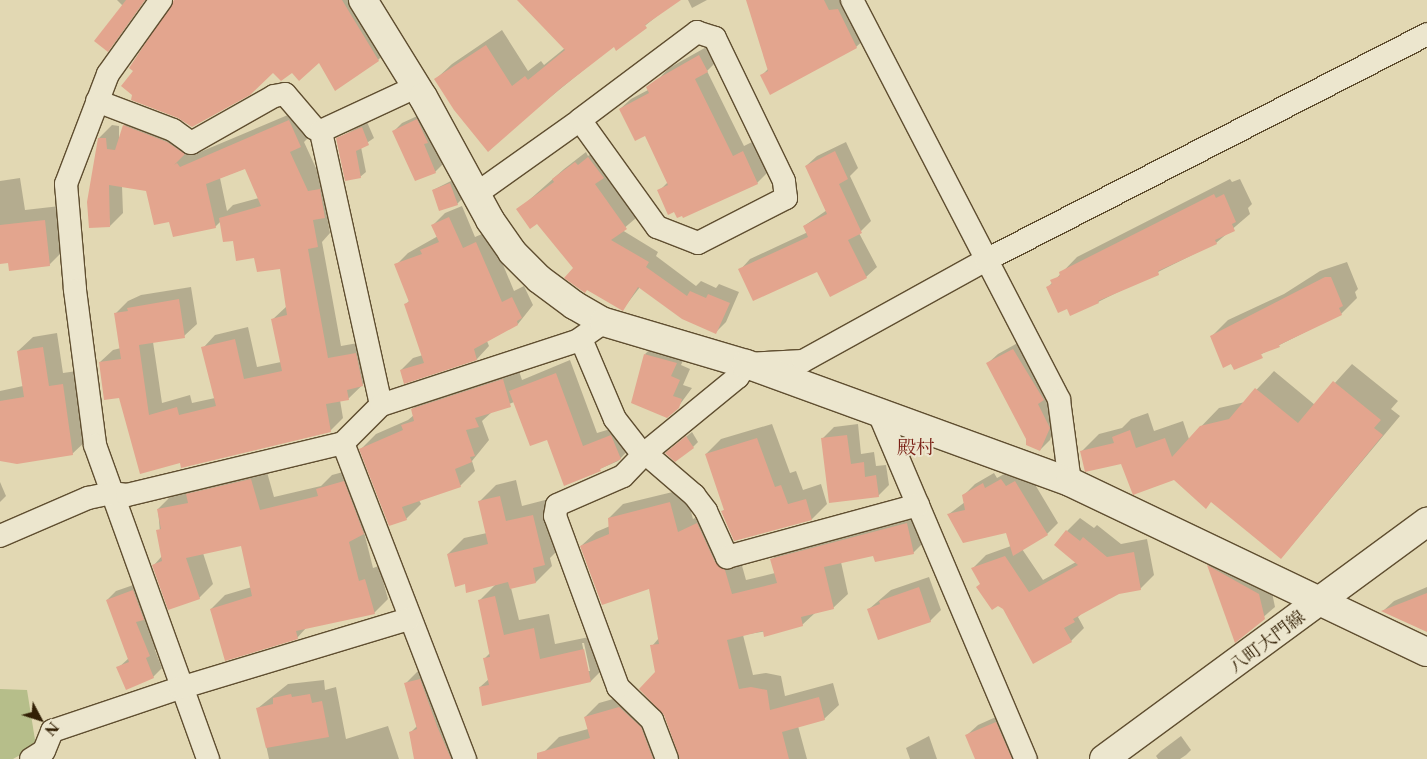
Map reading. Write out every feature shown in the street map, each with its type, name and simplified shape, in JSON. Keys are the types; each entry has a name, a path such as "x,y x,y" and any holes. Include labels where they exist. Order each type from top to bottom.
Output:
{"street":[{"path":"161,0 108,74 66,184 75,290 95,445 180,688 208,759"},
{"path":"363,0 512,252 539,279 604,322 746,364 1070,482 1427,652"},
{"path":"852,0 1059,400 1070,482"},
{"path":"476,194 580,120 697,32 715,38 784,181 786,198 698,243 657,227 580,120"},
{"path":"746,364 803,361 986,260 1427,34"},
{"path":"97,101 173,130 191,143 274,96 285,94 314,128 321,131 416,87"},
{"path":"321,131 381,405"},
{"path":"0,536 88,498 111,493 127,495 343,443 381,405 581,339 604,322"},
{"path":"581,339 615,419 644,454 694,496 706,511 727,556 918,505"},
{"path":"667,759 652,720 618,687 555,516 557,505 623,476 644,454 738,377 746,364"},
{"path":"878,411 1026,759"},
{"path":"343,443 409,619 465,759"},
{"name":"八町大門線","path":"1104,759 1427,522"},
{"path":"31,759 44,751 52,731 180,688 409,619"}],"green space":[{"path":"0,689 27,690 36,746 13,759 0,759"}],"building":[{"path":"126,0 145,0 108,52 94,41"},
{"path":"174,0 342,0 379,61 335,91 319,63 299,81 292,73 281,81 273,73 250,95 192,127 178,118 131,100 132,95 121,86 133,71 129,68"},
{"path":"517,0 681,0 645,25 647,28 616,51 614,47 561,88 488,152 454,110 434,79 486,45 512,86 525,76 528,80 565,50"},
{"path":"746,0 824,0 829,10 838,9 857,48 770,95 760,75 768,71"},
{"path":"699,55 708,72 695,79 733,156 743,151 758,184 683,218 682,216 677,218 674,212 668,215 657,190 668,185 645,136 635,141 619,109 649,93 646,87 657,79"},
{"path":"417,119 428,143 424,144 436,173 415,181 392,131"},
{"path":"289,120 301,147 290,152 308,191 320,189 325,218 313,220 318,247 308,249 328,358 356,353 363,386 347,390 349,400 326,404 331,432 181,468 180,463 140,474 119,398 104,400 99,362 121,359 114,313 128,311 127,308 179,299 185,338 139,345 149,415 177,407 179,415 216,406 201,347 235,339 244,379 282,371 271,319 287,315 280,269 257,272 254,258 236,261 233,241 223,242 219,218 261,206 245,169 206,184 216,228 173,237 169,222 154,225 146,191 109,185 110,227 89,228 87,202 98,138 106,138 107,149 115,150 123,125 167,142 185,154 174,165 177,163 180,167"},
{"path":"362,127 369,145 356,151 361,178 345,181 336,138"},
{"path":"835,151 848,179 839,184 862,233 848,240 867,278 830,297 817,272 753,301 738,269 808,237 803,226 827,214 805,166"},
{"path":"588,157 604,178 595,184 627,229 611,240 649,262 646,267 687,296 690,291 706,298 708,294 730,303 716,334 682,319 638,287 623,311 587,290 585,293 564,278 573,268 537,224 530,229 516,209 554,182 552,179 575,162 578,165"},
{"path":"450,183 458,205 439,211 432,190"},
{"path":"1214,194 1216,198 1224,194 1236,222 1232,224 1235,231 1215,240 1217,244 1158,271 1159,275 1098,301 1099,303 1070,316 1067,309 1058,313 1046,287 1052,284 1050,280 1060,276 1059,272"},
{"path":"449,217 463,248 476,242 502,302 512,297 522,318 517,321 518,325 474,349 477,360 404,384 400,370 424,363 404,304 409,302 394,264 422,254 420,250 439,242 431,225"},
{"path":"45,220 50,266 9,271 8,263 0,264 0,225"},
{"path":"1325,277 1331,277 1343,306 1339,308 1342,315 1279,345 1280,347 1261,354 1263,358 1234,370 1231,364 1223,368 1210,336"},
{"path":"43,347 49,386 63,384 73,455 17,464 0,461 0,401 24,397 17,351"},
{"path":"1013,349 1044,400 1038,404 1050,428 1040,451 1026,445 1026,439 986,363"},
{"path":"644,354 677,363 671,376 680,380 673,396 682,399 679,408 667,418 631,403"},
{"path":"556,373 583,446 611,435 621,459 600,469 601,471 564,486 547,440 530,446 509,391"},
{"path":"503,379 511,407 475,418 479,427 466,430 475,456 470,457 472,462 455,469 461,487 402,507 407,520 389,526 359,449 403,430 401,425 414,421 411,409"},
{"path":"1333,381 1381,420 1374,428 1383,435 1281,559 1211,502 1206,509 1174,480 1133,495 1121,464 1085,472 1080,451 1114,443 1112,437 1130,430 1136,448 1165,438 1172,457 1200,426 1229,419 1255,388 1298,423"},
{"path":"847,435 851,464 864,462 865,477 876,475 879,497 829,503 821,438"},
{"path":"686,436 694,448 675,462 665,453"},
{"path":"757,438 775,487 781,485 788,504 806,499 812,520 734,541 721,511 724,510 705,454"},
{"path":"251,479 260,510 318,496 316,489 344,481 364,534 349,542 359,581 365,579 375,614 296,631 298,639 225,661 210,609 252,596 241,546 186,558 200,599 168,610 152,565 162,561 156,530 161,529 157,509 188,503 186,494"},
{"path":"1001,479 1006,486 1015,481 1048,535 1013,556 1006,533 963,543 947,514 965,510 962,495 983,483 985,488"},
{"path":"500,496 506,521 533,515 545,565 533,568 536,583 510,589 508,582 466,593 465,584 455,587 447,554 488,544 478,501"},
{"path":"670,502 678,532 697,523 715,562 725,570 732,594 777,583 770,559 907,523 914,554 875,562 873,556 824,567 834,609 801,617 803,626 764,637 763,631 727,640 739,689 751,687 767,690 770,710 819,697 825,720 782,732 789,759 680,759 664,715 639,689 655,672 650,645 659,644 649,589 602,605 580,546 609,534 608,518"},
{"path":"1066,530 1080,541 1083,537 1107,557 1134,552 1141,590 1119,594 1073,619 1075,622 1064,628 1072,642 1033,664 1003,609 998,606 992,610 976,587 980,584 971,568 1005,556 1029,592 1078,565 1054,545"},
{"path":"1207,565 1259,594 1265,619 1235,643"},
{"path":"919,587 931,622 878,640 867,609 880,604 879,601"},
{"path":"133,590 144,620 136,622 150,656 146,658 154,678 126,690 116,667 129,662 106,600"},
{"path":"1427,593 1427,632 1381,611"},
{"path":"495,596 504,635 534,628 540,659 584,649 591,682 482,706 479,687 489,685 483,658 490,657 478,600"},
{"path":"420,679 451,759 414,759 409,732 417,729 404,683"},
{"path":"291,694 292,697 310,694 312,703 322,701 329,737 266,748 256,708 273,704 273,698"},
{"path":"619,707 641,727 653,759 537,759 537,753 590,738 584,717"},
{"path":"996,722 1012,759 975,759 965,735"}],"district":[{"name":"殿村","path":"916,448"}]}
